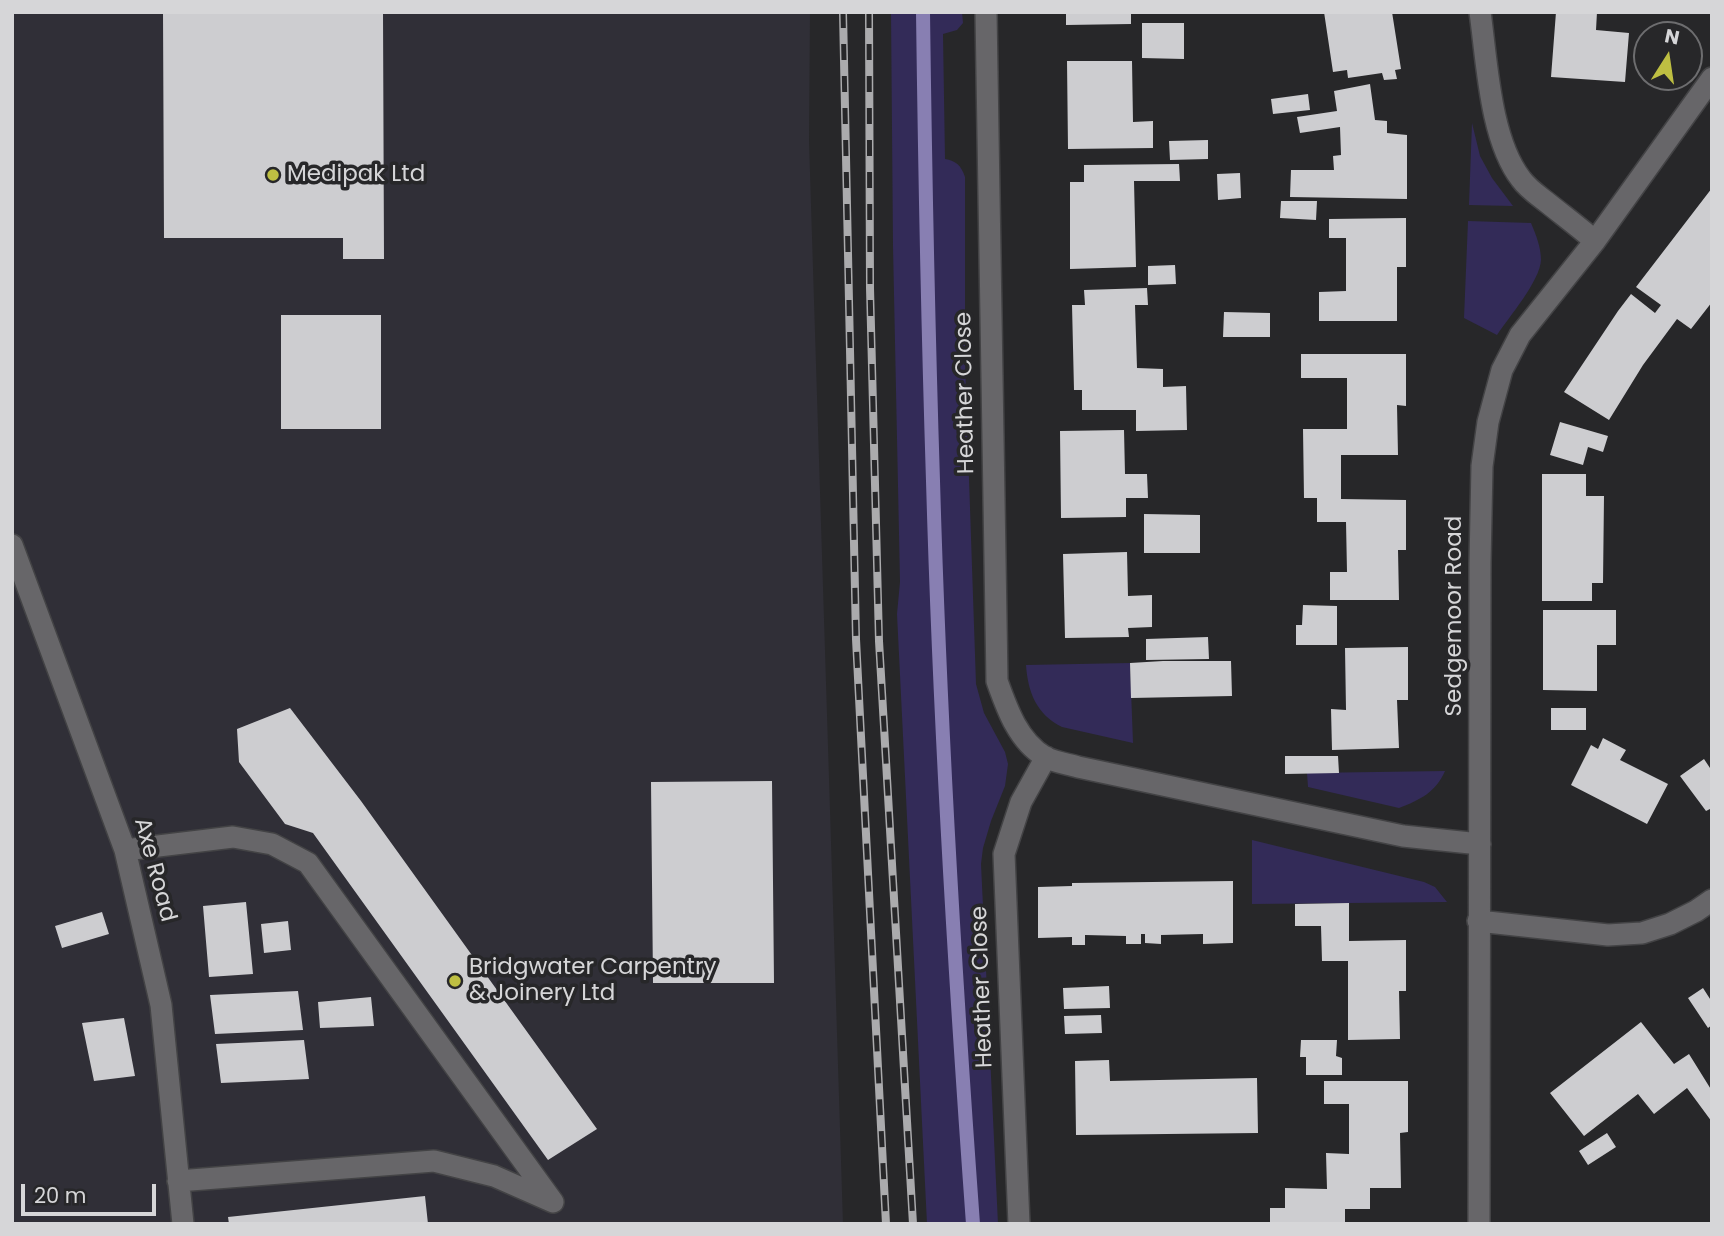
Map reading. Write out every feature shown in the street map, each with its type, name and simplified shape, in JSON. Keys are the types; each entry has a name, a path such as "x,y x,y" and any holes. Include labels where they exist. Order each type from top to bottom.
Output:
{"street":[{"name":"Heather Close","path":"986,12 997,681 1009,715 1026,741 1045,757 1078,767 1403,836 1480,844"},
{"path":"1480,12 1494,114 1510,163 1535,193 1595,241"},
{"name":"Sedgemoor Road","path":"1479,1224 1480,535 1482,466 1488,422 1502,370 1520,335 1595,241 1712,78"},
{"name":"Axe Road","path":"12,545 125,850 161,1005 183,1224"},
{"name":"Heather Close","path":"1019,1224 1004,854 1021,802 1045,757"},
{"path":"125,850 233,837 272,844 308,863 553,1202 494,1176 434,1161 178,1181"},
{"path":"1479,921 1608,935 1634,934 1670,924 1712,900"}],"shaded area":[{"path":"12,12 810,12 809,141 843,1224 12,1224"},
{"path":"891,12 962,12 963,23 957,30 943,34 945,159 958,164 965,177 965,361 976,684 984,713 1005,752 1008,764 1005,786 991,821 981,864 998,1224 927,1224 897,614 900,582"},
{"path":"1472,123 1480,156 1492,178 1513,206 1469,205"},
{"path":"1468,221 1531,223 1539,246 1541,260 1535,278 1497,335 1464,318"},
{"path":"1130,663 1133,743 1062,727 1053,722 1040,709 1031,693 1026,665"},
{"path":"1445,771 1437,785 1427,794 1399,808 1308,787 1307,773"},
{"path":"1252,840 1424,882 1435,887 1447,902 1252,904"}],"building":[{"name":"Medipak Ltd","path":"163,12 383,12 384,259 343,259 343,238 164,238"},
{"path":"1066,12 1131,12 1131,24 1066,25"},
{"path":"1324,12 1392,12 1401,69 1395,70 1397,79 1384,80 1382,73 1348,78 1347,70 1333,72"},
{"path":"1556,12 1597,12 1596,30 1629,33 1625,82 1551,77"},
{"path":"1142,23 1184,23 1184,59 1142,58"},
{"path":"1067,61 1132,61 1133,122 1153,121 1153,148 1068,149"},
{"path":"1370,84 1375,120 1387,121 1387,133 1407,135 1407,199 1290,197 1291,170 1334,170 1333,156 1341,155 1340,127 1300,133 1297,117 1337,111 1334,91"},
{"path":"1308,94 1310,110 1273,114 1271,99"},
{"path":"1208,140 1208,159 1170,160 1169,141"},
{"path":"1179,164 1180,181 1134,181 1136,267 1070,269 1070,182 1084,182 1084,165"},
{"path":"1240,173 1241,198 1218,200 1217,174"},
{"path":"1712,188 1712,302 1691,329 1677,319 1643,365 1609,420 1564,392 1631,294 1655,313 1661,305 1636,287"},
{"path":"1281,201 1317,201 1316,220 1280,218"},
{"path":"1406,218 1406,267 1397,267 1397,321 1319,321 1319,292 1346,291 1346,238 1329,238 1329,219"},
{"path":"1175,265 1176,284 1148,285 1148,266"},
{"path":"1147,288 1148,305 1135,305 1137,368 1163,369 1163,387 1186,386 1187,430 1136,431 1136,410 1082,410 1082,390 1074,390 1072,305 1085,305 1084,290"},
{"path":"1224,312 1270,313 1270,337 1223,337"},
{"path":"281,315 381,315 381,429 281,429"},
{"path":"1301,354 1406,354 1406,406 1397,405 1398,455 1341,455 1341,499 1406,500 1406,550 1398,550 1399,600 1330,600 1330,572 1347,572 1346,522 1317,522 1317,498 1304,498 1303,429 1347,429 1347,378 1301,378"},
{"path":"1560,422 1608,436 1603,452 1588,447 1583,465 1550,455"},
{"path":"1124,430 1125,474 1147,474 1148,498 1126,498 1126,517 1061,518 1060,431"},
{"path":"1542,474 1586,474 1586,496 1604,496 1603,583 1592,583 1592,601 1542,601"},
{"path":"1144,514 1200,515 1200,553 1144,553"},
{"path":"1127,552 1128,596 1152,595 1152,627 1128,628 1129,637 1065,638 1063,554"},
{"path":"1303,605 1337,606 1337,645 1296,645 1296,625 1302,625"},
{"path":"1543,610 1616,610 1616,645 1597,645 1597,691 1543,690"},
{"path":"1208,637 1209,659 1146,660 1146,639"},
{"path":"1408,647 1408,700 1397,700 1399,748 1332,750 1331,709 1346,710 1345,648"},
{"path":"1231,661 1232,696 1131,698 1130,663"},
{"name":"Bridgwater Carpentry & Joinery Ltd","path":"290,708 361,801 597,1129 548,1160 313,833 285,824 239,762 237,729"},
{"path":"1551,708 1586,708 1586,730 1551,730"},
{"path":"1603,738 1626,750 1620,760 1668,784 1647,824 1571,785 1591,745 1598,749"},
{"path":"1285,756 1338,756 1339,773 1285,774"},
{"path":"1704,759 1712,771 1712,808 1706,811 1680,776"},
{"path":"772,781 774,983 653,983 651,782"},
{"path":"1233,881 1233,943 1203,944 1203,934 1161,935 1161,944 1145,943 1145,934 1141,934 1141,944 1126,944 1126,936 1085,935 1085,945 1072,945 1072,937 1038,938 1038,887 1072,886 1072,883"},
{"path":"246,902 253,974 209,977 203,906"},
{"path":"1349,903 1349,941 1406,940 1406,991 1399,991 1400,1039 1348,1040 1348,961 1322,961 1321,926 1295,926 1295,904"},
{"path":"102,912 109,934 62,948 55,926"},
{"path":"288,921 291,950 264,953 261,924"},
{"path":"1109,986 1110,1008 1064,1009 1063,988"},
{"path":"1703,988 1712,1002 1712,1025 1708,1028 1688,998"},
{"path":"298,991 303,1030 215,1034 210,995"},
{"path":"371,997 374,1026 320,1028 318,1002"},
{"path":"1101,1015 1102,1033 1065,1034 1064,1016"},
{"path":"124,1018 135,1076 94,1081 82,1023"},
{"path":"1641,1022 1674,1064 1689,1054 1712,1091 1712,1122 1687,1088 1654,1114 1638,1094 1584,1136 1550,1093"},
{"path":"304,1040 309,1079 221,1083 216,1044"},
{"path":"1301,1040 1337,1040 1336,1056 1342,1058 1342,1075 1306,1075 1306,1057 1300,1057"},
{"path":"1109,1060 1110,1081 1257,1078 1258,1133 1076,1135 1075,1061"},
{"path":"1324,1081 1408,1081 1408,1132 1400,1133 1401,1188 1370,1188 1370,1209 1345,1209 1345,1224 1270,1224 1270,1208 1285,1208 1285,1188 1327,1189 1326,1153 1349,1154 1349,1104 1324,1104"},
{"path":"1607,1133 1616,1147 1588,1165 1579,1151"},
{"path":"425,1196 428,1224 229,1224 228,1217"}],"waterway":[{"path":"923,12 936,574 954,946 973,1224"}],"railway":[{"path":"843,12 856,639 886,1224"},
{"path":"869,12 870,288 879,641 913,1224"}],"place":[{"name":"Medipak Ltd","path":"273,175"},
{"name":"Bridgwater Carpentry & Joinery Ltd","path":"455,981"}]}
